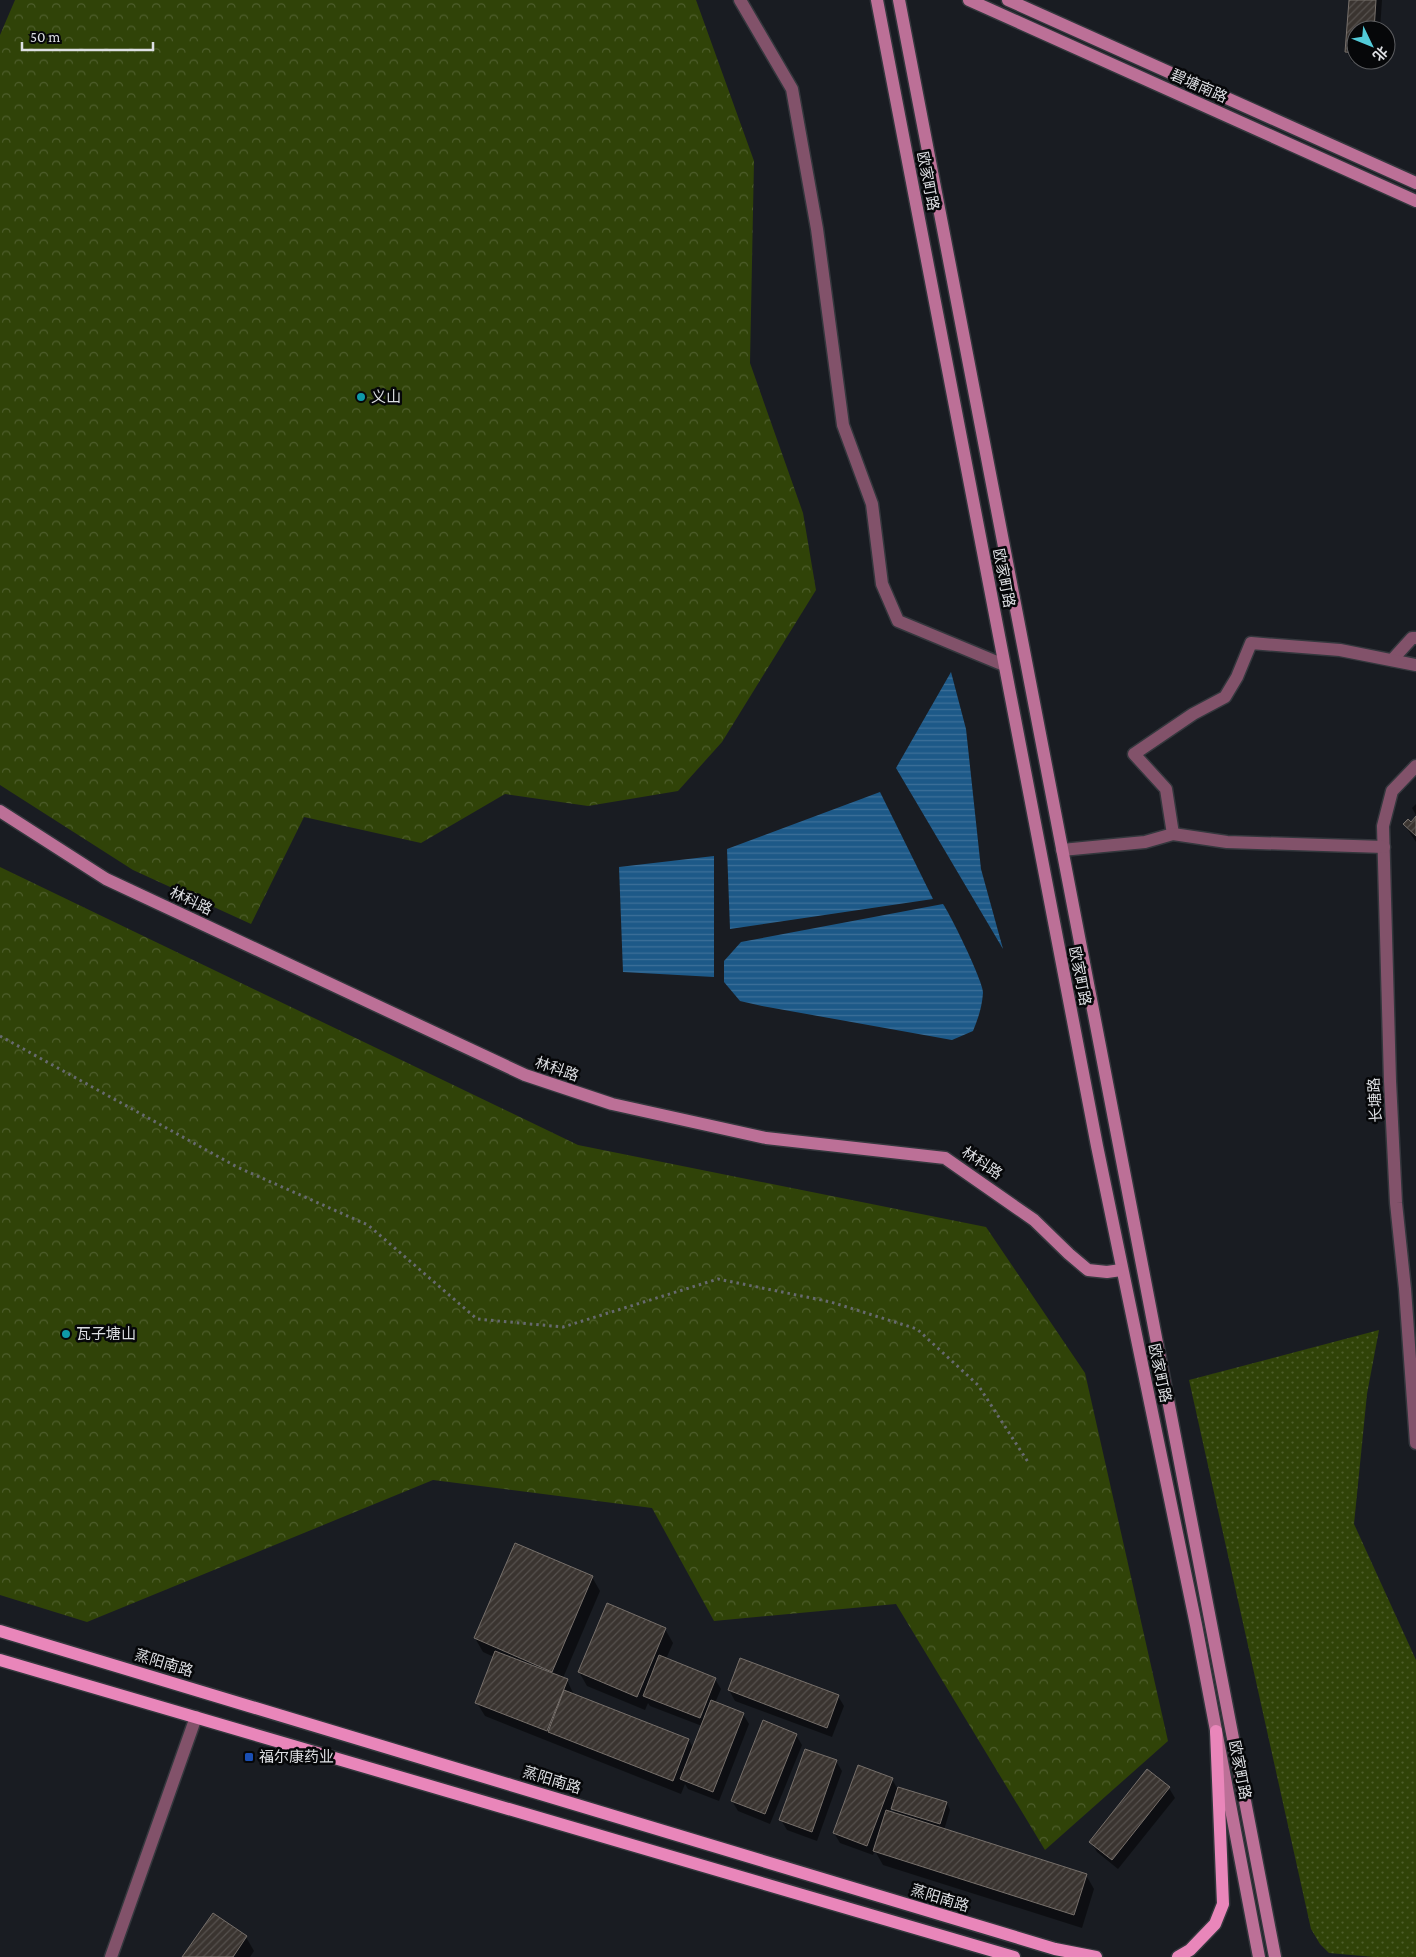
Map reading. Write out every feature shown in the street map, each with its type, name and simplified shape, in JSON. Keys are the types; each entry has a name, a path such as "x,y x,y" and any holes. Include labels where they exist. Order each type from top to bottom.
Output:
{"main road":[{"name":"欧家町路","path":"877,0 1121,1270 1196,1625 1259,1957"},
{"name":"欧家町路","path":"898,0 1275,1957"},
{"name":"碧塘南路","path":"969,0 1416,201"},
{"name":"碧塘南路","path":"1008,0 1416,183"},
{"name":"林科路","path":"0,811 106,879 525,1075 612,1104 766,1138 945,1158 991,1188 1034,1220 1088,1270 1108,1272 1121,1270"},
{"name":"蒸阳南路","path":"0,1631 1056,1950 1096,1957"},
{"path":"0,1660 1014,1957"},
{"path":"1178,1957 1190,1950 1215,1924 1223,1904 1216,1731"}],"street":[{"path":"740,0 792,89 817,229 844,425 872,504 882,584 898,620 1004,665"},
{"path":"1392,660 1412,638 1416,638"},
{"path":"1173,834 1166,789 1134,754 1186,718 1225,697 1237,677 1251,643 1340,650 1416,665"},
{"name":"长塘路","path":"1416,766 1392,790 1383,826 1390,1081 1396,1203 1405,1289 1416,1443"},
{"path":"1062,850 1145,842 1173,834 1227,842 1384,847"},
{"path":"111,1957 196,1717"}],"path":[{"path":"0,1036 237,1167 368,1225 477,1319 563,1328 718,1279 831,1302 917,1329 978,1385 1028,1462"}],"green space":[{"path":"15,0 696,0 754,161 750,363 803,513 816,590 722,742 678,791 588,806 505,794 421,843 304,817 251,924 133,870 0,785 0,35"},
{"path":"0,867 578,1145 986,1227 1085,1373 1168,1741 1045,1850 896,1604 714,1621 652,1508 433,1480 87,1622 0,1595"},
{"path":"1379,1330 1367,1394 1354,1524 1416,1660 1416,1957 1374,1957 1329,1953 1320,1944 1311,1929 1189,1380"}],"water":[{"path":"951,672 966,729 981,869 1003,949 896,768"},
{"path":"880,792 933,899 730,929 727,849"},
{"path":"714,856 714,977 623,972 619,867"},
{"path":"943,904 959,934 982,986 983,993 982,1003 973,1031 952,1040 740,1001 724,982 724,961 741,942"}],"building":[{"path":"1349,0 1376,0 1375,20 1347,20"},
{"path":"1416,816 1416,836 1403,824 1408,819 1411,822"},
{"path":"515,1543 593,1576 552,1672 474,1638"},
{"path":"607,1603 666,1628 637,1697 578,1672"},
{"path":"495,1651 568,1679 547,1731 475,1703"},
{"path":"659,1655 716,1678 700,1718 643,1696"},
{"path":"740,1658 839,1695 827,1728 728,1690"},
{"path":"564,1690 689,1739 673,1781 548,1732"},
{"path":"711,1700 744,1713 713,1792 680,1779"},
{"path":"763,1720 797,1734 765,1814 731,1801"},
{"path":"805,1749 837,1760 812,1832 779,1820"},
{"path":"858,1765 893,1778 867,1846 833,1833"},
{"path":"1147,1769 1170,1787 1112,1860 1089,1842"},
{"path":"898,1787 947,1802 940,1824 891,1809"},
{"path":"886,1810 1087,1874 1074,1915 873,1851"},
{"path":"213,1913 247,1936 233,1957 182,1957"}],"place":[{"name":"义山","path":"361,397"},
{"name":"瓦子塘山","path":"66,1334"},
{"name":"福尔康药业","path":"249,1757"}]}
